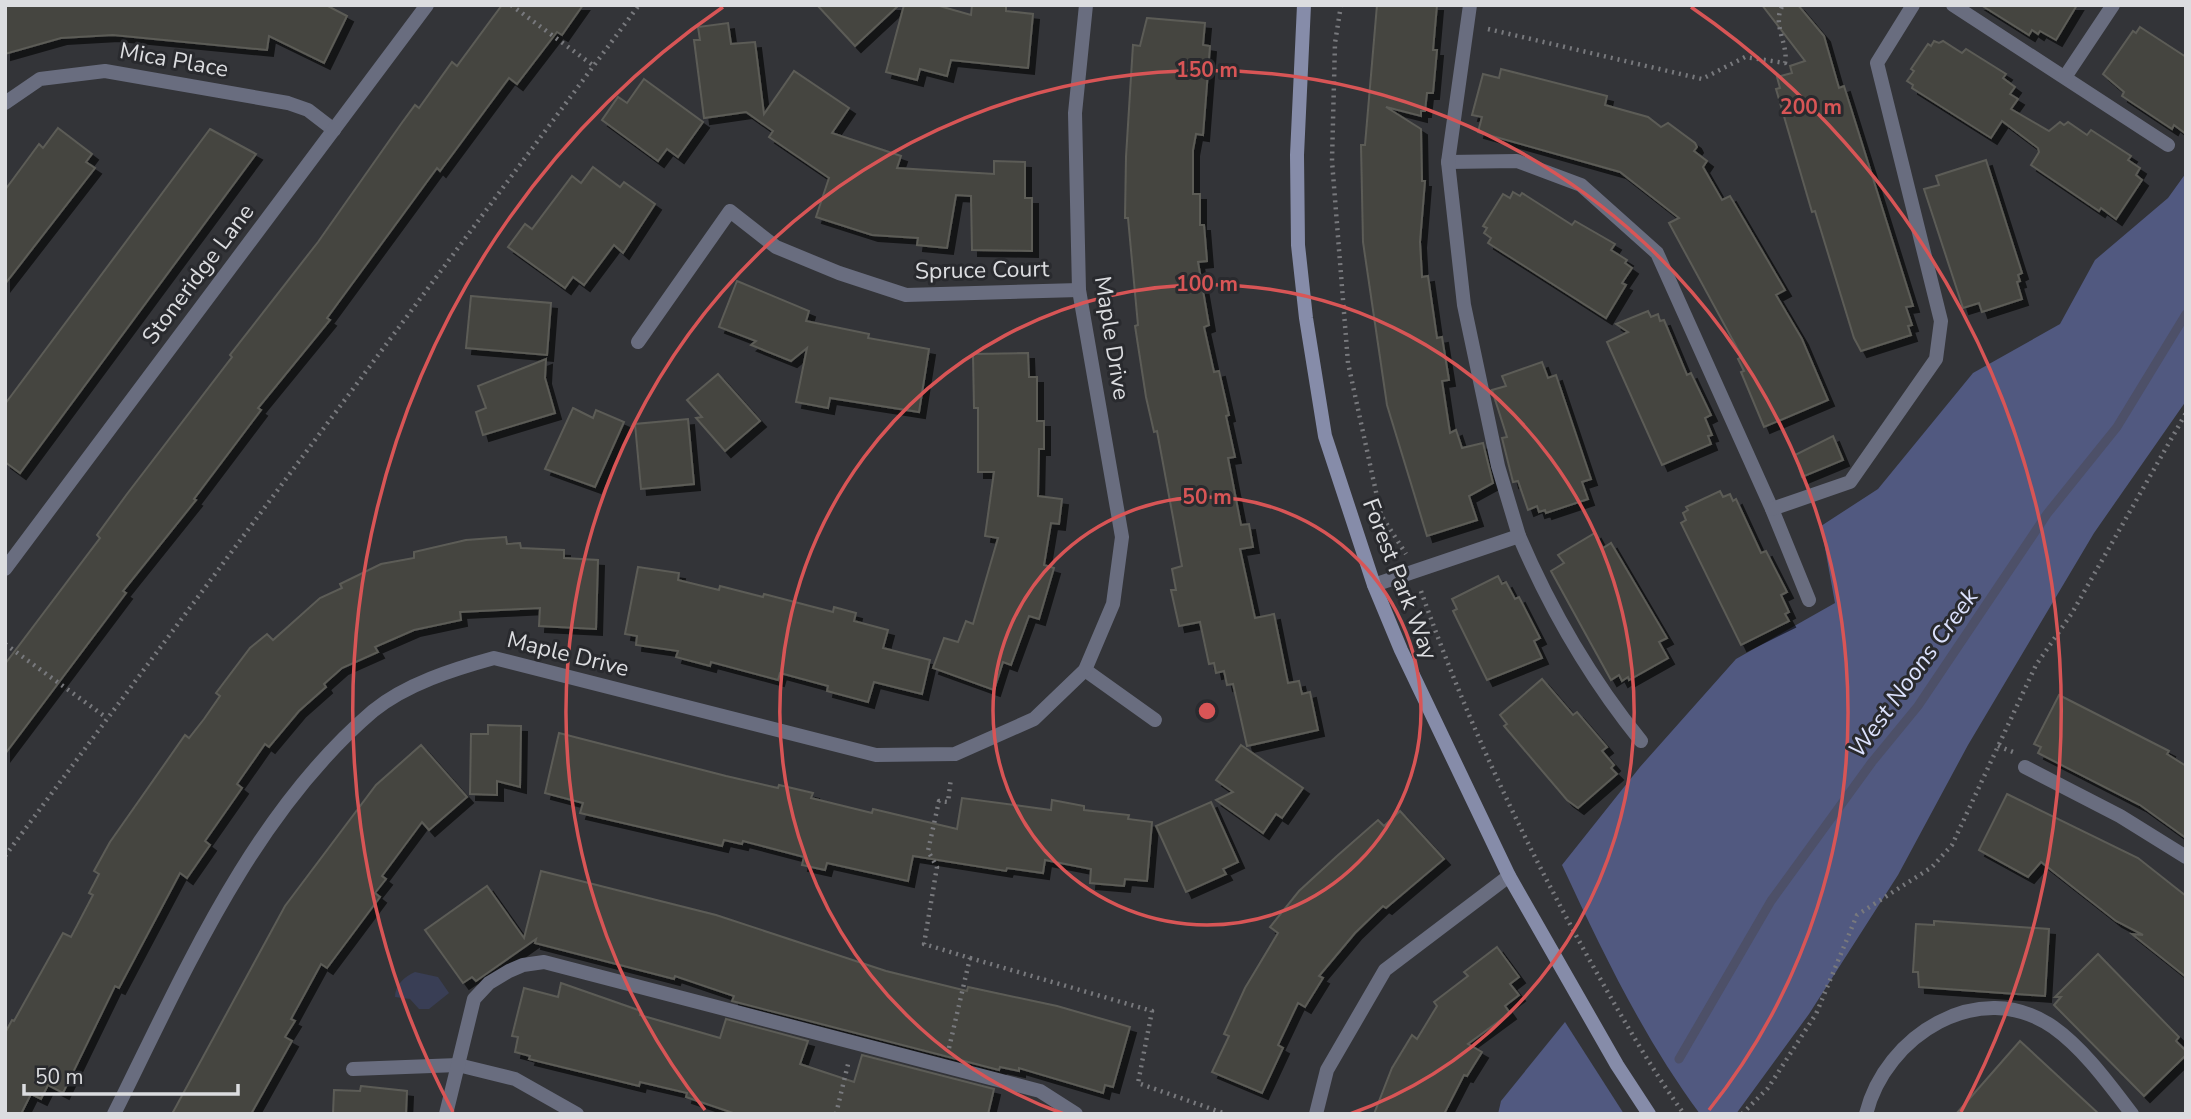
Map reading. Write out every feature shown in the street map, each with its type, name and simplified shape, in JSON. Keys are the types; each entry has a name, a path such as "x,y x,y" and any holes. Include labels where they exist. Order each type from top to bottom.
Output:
{"street":[{"name":"Stoneridge Lane","path":"5,569 427,5"},
{"name":"Maple Drive","path":"114,1114 226,891 307,779 375,710 441,673 494,658 876,755 955,754 1034,719 1085,670 1113,604 1122,537 1079,290 1075,113 1086,5"},
{"name":"Forest Park Way","path":"1304,5 1297,155 1298,245 1306,318 1325,436 1374,585 1401,650 1509,876 1617,1065 1649,1114"},
{"path":"1470,5 1448,162 1464,305 1498,466 1519,536 1548,600 1580,659 1641,741"},
{"path":"1772,509 1850,482 1936,359 1941,321 1878,63 1913,5"},
{"path":"1953,5 2168,145"},
{"path":"2065,76 2113,5"},
{"name":"Mica Place","path":"5,103 40,79 105,71 288,103 308,110 334,130"},
{"path":"1448,162 1517,160 1581,185 1657,253 1772,509 1809,600"},
{"name":"Spruce Court","path":"638,341 730,211 776,247 839,273 906,295 1079,290"},
{"path":"1374,585 1519,536"},
{"path":"1085,670 1155,720"},
{"path":"2025,767 2129,821 2186,857"},
{"path":"1316,1114 1327,1070 1385,970 1509,876"},
{"path":"446,1114 474,999 489,983 509,971 544,962 1040,1091 1076,1114"},
{"path":"1866,1114 1878,1085 1916,1036 1937,1020 1961,1011 1983,1009 2029,1015 2052,1026 2071,1042 2132,1114"},
{"path":"353,1069 458,1065 515,1079 577,1114"}],"path":[{"path":"511,5 594,66"},
{"path":"5,856 639,5"},
{"path":"1341,5 1335,43 1332,161 1348,363 1381,515 1407,556"},
{"path":"1466,24 1702,79 1745,57 1784,63 1787,54 1780,36 1778,13 1783,5"},
{"path":"1742,1114 1768,1088 1816,1014 1857,915 1932,867 1952,845 2036,665 2072,612 2186,413"},
{"path":"1420,591 1445,664 1474,731 1562,911 1649,1066 1684,1114"},
{"path":"5,644 107,718"},
{"path":"951,778 948,802 940,801 928,851 937,867 924,944 1152,1011 1138,1083 1226,1114"},
{"path":"944,1066 970,958"},
{"path":"836,1114 854,1042"}],"shaded area":[{"path":"2186,173 2186,401 2094,533 1968,745 1898,875 1809,1014 1736,1114 1700,1114 1642,1024 1562,865 1640,767 1736,659 1835,603 1821,526 1878,489 1973,373 2060,324 2095,260 2168,198"},
{"path":"415,972 438,977 449,993 429,1009 419,1009 410,999 395,997 401,981"},
{"path":"1565,1022 1624,1114 1498,1114 1501,1101"}],"building":[{"path":"5,5 326,5 347,16 324,63 269,36 267,50 113,35 61,38 5,54"},
{"path":"502,5 583,5 562,35 557,32 517,84 509,78 440,171 437,168 327,318 330,320 258,408 261,410 194,499 196,500 123,591 126,593 5,754 5,664 100,538 97,535 127,494 232,357 230,355 318,242 415,105 419,108 452,62 457,66"},
{"path":"817,5 899,5 855,46"},
{"path":"904,5 936,5 971,15 972,5 1006,5 1006,11 1033,14 1028,68 951,60 947,76 920,69 917,80 886,72"},
{"path":"1377,5 1437,5 1433,93 1427,93 1425,111 1421,111 1421,116 1386,107 1421,129 1422,181 1425,181 1420,242 1422,277 1428,276 1437,338 1442,337 1449,380 1442,381 1450,433 1456,430 1462,448 1483,443 1493,483 1469,496 1477,520 1427,536 1387,405 1363,242 1361,145 1365,145"},
{"path":"1762,5 1798,5 1824,36 1839,88 1844,86 1913,306 1906,307 1912,325 1908,326 1911,335 1861,351 1854,338 1815,211 1812,212 1776,89 1780,88 1777,77 1792,73 1790,66 1805,61"},
{"path":"1981,5 2077,5 2056,40 2040,31 2038,34 2032,30 2029,35"},
{"path":"1147,18 1205,23 1203,45 1210,46 1203,135 1196,134 1193,150 1193,194 1200,194 1200,225 1204,225 1207,261 1198,262 1209,325 1204,327 1214,372 1219,371 1229,415 1226,416 1235,457 1228,458 1241,525 1249,524 1253,547 1240,549 1255,618 1274,614 1288,683 1299,681 1302,694 1310,692 1318,730 1247,746 1233,684 1227,685 1224,671 1216,673 1214,663 1209,664 1200,622 1179,626 1171,590 1176,590 1172,569 1182,566 1157,431 1154,432 1146,397 1135,326 1138,325 1128,218 1125,218 1133,45 1140,46"},
{"path":"728,23 731,44 755,42 764,114 794,71 849,108 832,133 901,156 897,168 994,174 994,161 1025,162 1025,198 1032,198 1032,251 972,250 971,196 956,195 947,248 917,245 918,238 872,235 816,217 829,178 769,137 773,131 746,112 704,118 694,40 700,40 698,27"},
{"path":"2140,27 2186,57 2186,134 2174,125 2172,129 2122,96 2124,92 2103,74 2133,31 2136,33"},
{"path":"1934,41 1943,41 1962,53 1966,49 2006,74 2003,78 2015,87 2010,94 2018,99 2011,109 2049,131 2060,122 2064,125 2068,122 2087,135 2091,130 2131,156 2128,160 2140,168 2136,175 2142,180 2116,219 2101,208 2099,211 2031,165 2039,152 2038,148 2002,121 1991,138 1912,88 1913,85 1907,81 1914,71 1911,69 1928,44 1931,46"},
{"path":"1501,69 1607,96 1605,105 1648,117 1661,127 1668,123 1695,143 1697,147 1694,151 1707,161 1703,167 1722,200 1730,196 1785,290 1776,295 1802,339 1828,400 1764,427 1741,372 1744,371 1738,359 1742,357 1669,223 1679,218 1620,172 1478,132 1482,117 1472,115 1483,74 1499,78"},
{"path":"644,79 703,122 678,157 667,149 658,161 602,120 618,97 627,103"},
{"path":"58,128 92,154 86,162 95,168 5,284 5,190 39,144 43,148"},
{"path":"210,129 256,154 20,473 5,462 5,404"},
{"path":"1986,160 2022,273 2018,275 2020,281 2017,282 2022,299 1982,312 1979,303 1963,308 1924,189 1939,185 1936,176"},
{"path":"593,167 620,187 624,182 655,204 623,253 614,245 584,285 573,277 565,288 508,247 525,224 532,229 572,176 581,183"},
{"path":"1513,192 1520,196 1522,193 1572,225 1575,221 1615,244 1611,250 1627,260 1625,263 1632,268 1622,283 1626,285 1606,318 1488,243 1491,238 1484,233 1487,228 1483,226 1503,194 1510,198"},
{"path":"737,281 809,311 806,321 869,334 868,338 929,349 919,412 830,398 828,408 796,402 807,348 791,361 751,345 756,341 719,327"},
{"path":"471,296 551,303 547,355 466,348"},
{"path":"1648,311 1651,317 1658,314 1660,321 1664,320 1687,375 1691,373 1711,415 1705,418 1712,435 1708,436 1711,444 1662,465 1607,342 1628,332 1616,324"},
{"path":"1028,353 1029,377 1037,377 1037,421 1044,421 1044,449 1039,449 1038,496 1062,499 1059,524 1051,523 1044,565 1054,568 1039,619 1029,616 1011,665 1003,662 994,690 933,668 944,638 958,642 966,621 973,624 998,538 985,536 994,472 978,472 978,408 974,408 973,354"},
{"path":"546,359 545,378 555,413 483,435 476,412 486,408 478,386"},
{"path":"1542,362 1548,378 1556,375 1591,479 1582,482 1588,499 1546,513 1545,510 1539,512 1537,506 1528,510 1518,481 1513,482 1502,438 1507,437 1492,390 1506,386 1502,376"},
{"path":"718,374 760,421 725,451 696,418 702,417 687,400"},
{"path":"573,408 593,418 596,410 624,422 595,487 545,469"},
{"path":"688,419 694,484 641,489 635,424"},
{"path":"1833,436 1843,460 1802,477 1795,455"},
{"path":"1720,491 1723,497 1730,494 1733,501 1736,499 1761,553 1766,551 1787,592 1781,595 1789,612 1785,614 1789,621 1741,645 1681,523 1686,520 1683,513 1688,510 1686,507"},
{"path":"1595,533 1603,548 1611,543 1667,638 1659,642 1668,658 1629,680 1628,677 1622,681 1619,675 1611,680 1551,571 1564,563 1558,555"},
{"path":"506,537 507,544 520,543 521,548 564,550 564,558 598,560 596,629 539,626 540,608 460,612 461,620 414,630 375,647 378,652 342,668 324,684 326,687 299,711 269,747 265,744 237,784 242,788 205,841 210,845 187,878 180,873 119,988 115,986 63,1093 48,1085 41,1099 31,1094 21,1114 5,1114 5,1033 63,933 71,937 93,895 89,893 99,874 94,871 110,842 185,735 189,738 204,719 220,696 216,693 250,648 267,634 273,640 320,598 342,588 340,584 381,564 414,558 414,552 466,540"},
{"path":"638,567 679,573 678,580 719,590 720,586 833,612 834,607 856,613 854,621 888,630 883,648 930,660 922,694 874,682 868,702 827,691 828,686 780,673 778,680 711,662 710,666 676,657 678,651 636,645 637,636 625,634"},
{"path":"1498,576 1502,584 1506,582 1515,599 1519,597 1540,638 1534,641 1542,658 1487,680 1453,611 1457,609 1452,599"},
{"path":"1542,679 1573,715 1577,712 1607,747 1602,751 1614,765 1611,768 1617,774 1578,808 1567,800 1504,726 1507,724 1500,715"},
{"path":"2059,695 2169,751 2167,754 2186,766 2186,838 2140,805 2038,753 2041,747 2034,744"},
{"path":"488,725 521,726 520,787 497,781 497,795 470,794 471,734 488,734"},
{"path":"559,733 726,776 813,793 811,798 872,813 873,809 957,829 962,798 1051,810 1052,800 1084,806 1084,810 1129,815 1128,819 1152,822 1147,881 1125,879 1124,886 1090,883 1091,869 1045,860 1043,873 1007,868 1006,871 913,856 908,881 827,863 825,870 802,865 804,857 743,841 742,844 724,840 722,846 580,813 583,803 545,793"},
{"path":"421,745 467,797 429,830 422,822 382,876 386,879 375,893 380,897 327,968 321,964 291,1019 295,1021 285,1037 292,1041 251,1114 172,1114 285,906 376,785"},
{"path":"1241,745 1303,788 1282,818 1276,814 1263,833 1216,800 1233,792 1216,780"},
{"path":"2007,794 2138,858 2186,896 2186,977 2132,934 2143,935 2116,921 2041,862 2028,877 1979,850"},
{"path":"1211,802 1238,862 1223,869 1226,874 1186,892 1156,826"},
{"path":"1400,811 1444,859 1386,908 1383,906 1355,933 1319,976 1323,978 1305,1007 1298,1003 1278,1045 1283,1048 1262,1093 1212,1072 1229,1036 1224,1034 1245,988 1278,933 1270,927 1299,891 1337,856 1378,820 1384,826"},
{"path":"541,871 716,915 886,971 967,991 968,987 1057,1006 1130,1027 1113,1087 1105,1085 1103,1093 1019,1068 1019,1071 1000,1067 999,1070 732,1001 734,996 675,976 674,979 535,943 536,939 476,981 472,977 463,983 425,930 487,886 524,938"},
{"path":"1934,921 2049,929 2045,996 1919,987 1918,972 1913,972 1916,924 1934,925"},
{"path":"1497,947 1519,977 1510,984 1519,995 1505,1006 1510,1013 1468,1044 1482,1052 1467,1076 1464,1075 1444,1114 1374,1114 1392,1068 1412,1035 1417,1039 1437,1006 1434,1002 1468,976 1464,972"},
{"path":"2098,954 2179,1037 2176,1041 2186,1051 2186,1055 2144,1096 2054,1005 2061,997 2055,997"},
{"path":"561,983 641,1011 640,1015 720,1038 726,1019 808,1041 800,1064 854,1082 862,1055 994,1089 988,1114 736,1114 686,1097 687,1093 640,1082 639,1086 529,1059 530,1056 515,1052 518,1037 512,1036 524,988 558,997"},
{"path":"2020,1041 2099,1114 1956,1114"},
{"path":"361,1086 407,1091 406,1114 333,1114 334,1090 360,1091"}],"waterway":[{"name":"West Noons Creek","path":"1679,1059 1771,901 1872,762 1918,706 2047,514 2117,427 2186,314"}]}
